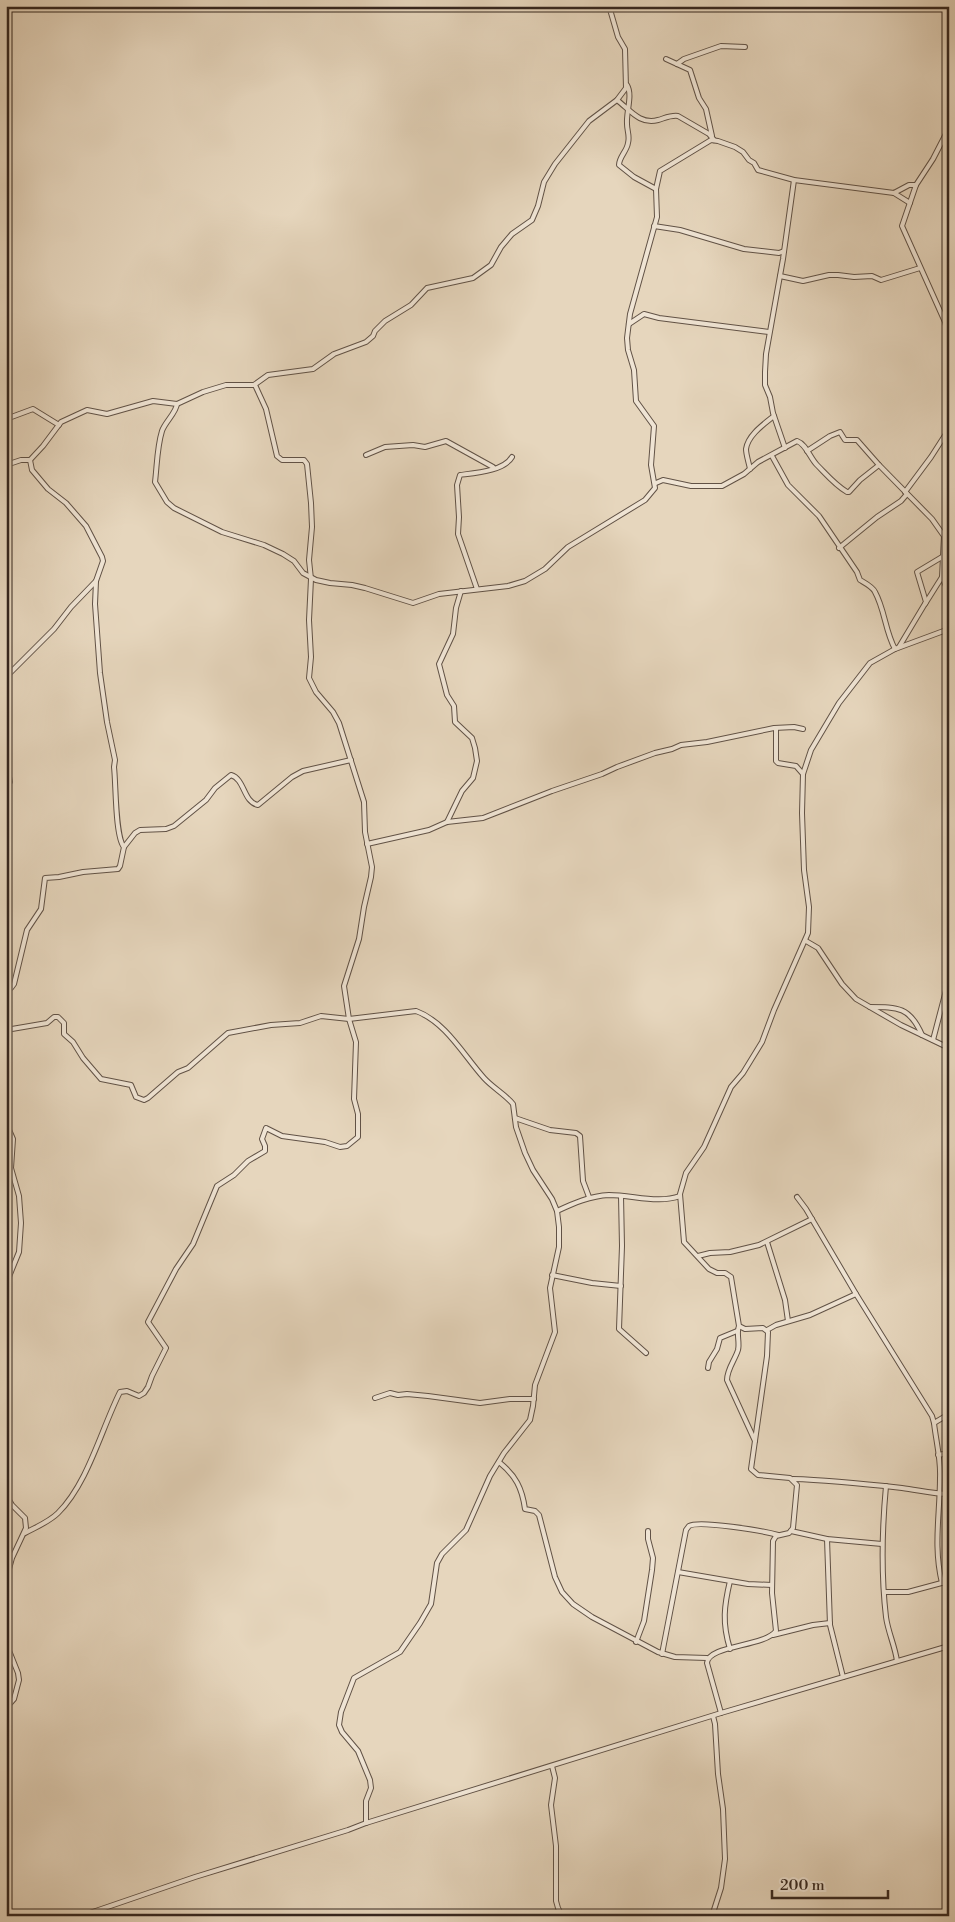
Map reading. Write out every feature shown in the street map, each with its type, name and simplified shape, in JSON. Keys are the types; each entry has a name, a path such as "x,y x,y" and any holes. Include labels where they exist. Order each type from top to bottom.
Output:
{"street":[{"path":"609,6 618,36 625,49 629,91 626,123 628,143 619,165 634,177 656,189"},
{"path":"677,64 684,59 721,46 744,47"},
{"path":"666,59 690,70 699,98 706,109 713,138"},
{"path":"6,465 22,460 30,460 59,425 65,420 87,410 107,414 153,401 177,404 202,392 226,385 255,384 268,375 287,374 316,368 334,354 366,342 385,321 411,305 427,288 473,278 488,268 512,234 535,216 544,182 555,164 592,118 617,100 627,84"},
{"path":"617,100 628,108 636,118 647,122 678,116 713,138 738,149 754,163 758,170 794,180 894,193 910,203"},
{"path":"949,101 949,108"},
{"path":"949,128 933,159 916,185 902,226 949,335"},
{"path":"177,404 161,434 155,482 168,503 174,508 222,532 264,545 289,557 303,573 311,577 330,584 352,585 365,588 413,603 439,594 515,585 546,569 568,547 645,500 655,490 656,483 651,465 654,426 636,401 634,370 627,342 630,314 654,226 659,173 662,169 691,154 713,138"},
{"path":"785,448 764,380 769,332 780,276 781,255 784,251 794,180"},
{"path":"894,193 909,185 916,185"},
{"path":"654,226 680,230 744,249 781,255"},
{"path":"780,276 803,282 829,275 862,278 872,276 881,280 920,268"},
{"path":"629,324 644,314 659,318 769,332"},
{"path":"25,1533 52,1518 66,1503 88,1466 120,1392 127,1391 139,1396 148,1387 166,1348 148,1322 176,1269 193,1244 217,1186 234,1176 248,1161 265,1151 262,1139 266,1128 282,1136 325,1142 340,1147 347,1146 358,1138 358,1114 354,1099 356,1042 349,1019 344,991 345,980 359,939 364,907 372,876 372,867 364,832 364,802 336,717 316,692 309,678 312,656 309,620 311,503 306,464 304,460 282,460 277,456 266,409 255,384"},
{"path":"7,418 33,409 59,425"},
{"path":"750,469 746,451 748,445 759,428 774,416"},
{"path":"839,548 877,517 901,501 949,429"},
{"path":"807,451 830,436 840,432 845,440 857,440 932,519 944,536"},
{"path":"366,455 385,447 404,445 425,447 446,441 494,468"},
{"path":"656,483 661,480 691,486 722,486 758,462 797,441 803,444 833,481 846,492 849,492 879,465"},
{"path":"772,456 788,486 819,516 857,572 860,580 875,592 888,634 897,648"},
{"path":"478,589 458,534 460,517 456,498 457,485 460,475 480,472 504,465 512,457"},
{"path":"30,460 32,470 48,489 75,510 93,538 103,559 96,581 95,597 99,658 106,722 115,760 118,830 121,844 124,847"},
{"path":"949,528 944,536 942,557 942,577 949,593"},
{"path":"925,604 917,572 942,557"},
{"path":"897,648 942,577"},
{"path":"6,677 54,629 71,607 96,581"},
{"path":"447,822 462,791 473,778 477,761 472,738 455,722 454,706 447,695 439,664 453,634 456,608 461,591"},
{"path":"755,1441 727,1380 739,1347 739,1326 731,1277 725,1272 714,1272 684,1241 680,1196 686,1173 704,1147 732,1087 762,1042 789,974 806,941 810,920 804,870 803,774 815,742 838,703 870,663 897,648 949,629"},
{"path":"776,728 776,761 796,766 803,774"},
{"path":"367,844 430,830 447,822 483,818 602,774 655,752 672,749 681,745 707,742 776,728 803,728"},
{"path":"6,742 6,749"},
{"path":"6,760 10,782 6,786"},
{"path":"6,989 11,988 14,984 27,930 42,909 46,878 118,869 124,847 138,831 166,828 177,824 206,800 215,788 231,775 237,778 252,803 258,805 292,777 303,771 351,760"},
{"path":"806,941 820,950 842,984 854,997 949,1048"},
{"path":"933,1040 949,979"},
{"path":"870,1007 891,1007 905,1011 917,1025 922,1035"},
{"path":"6,1030 48,1024 54,1017 58,1017 63,1022 64,1034 73,1042 100,1078 131,1086 136,1098 144,1100 178,1072 188,1068 228,1033 271,1025 300,1023 321,1016 349,1019 411,1011 423,1014 444,1031 484,1078 513,1103 515,1118 525,1153 533,1170 552,1198 557,1211 560,1240 550,1288 556,1332 538,1376 530,1420 490,1476 466,1530 438,1560 431,1604 420,1624 400,1652 354,1678 347,1692 339,1725 343,1735 358,1751 370,1780 371,1788 366,1801 366,1823"},
{"path":"515,1118 550,1130 576,1133 580,1136 583,1181 589,1198"},
{"path":"6,1123 12,1139 11,1168 19,1196 22,1223 19,1252 6,1284"},
{"path":"557,1211 589,1198 621,1196 660,1199 680,1196"},
{"path":"621,1196 619,1330 646,1353"},
{"path":"797,1197 929,1410 934,1423 940,1480 936,1536 937,1556 942,1583"},
{"path":"698,1256 730,1252 767,1242 812,1219"},
{"path":"767,1242 785,1300 788,1321"},
{"path":"552,1276 621,1286"},
{"path":"739,1326 745,1329 760,1328 766,1330 810,1315 856,1294"},
{"path":"766,1330 768,1336 767,1356 751,1466 753,1471 758,1475 837,1481 949,1494"},
{"path":"708,1368 720,1338 738,1331"},
{"path":"375,1398 390,1393 477,1403 510,1399 534,1399"},
{"path":"934,1423 949,1414"},
{"path":"938,1455 949,1453"},
{"path":"499,1462 519,1486 524,1497 525,1509 534,1511 538,1515 551,1567 562,1592 584,1612 636,1642 662,1654 684,1658 707,1658 711,1655 773,1635 806,1626 830,1623"},
{"path":"791,1531 793,1528 797,1489 793,1479"},
{"path":"886,1486 882,1544 884,1592 886,1619 897,1662"},
{"path":"6,1495 12,1505 25,1518 26,1528 7,1570 6,1580"},
{"path":"662,1654 686,1530 690,1525 723,1526 778,1535 791,1531 828,1539 882,1544"},
{"path":"636,1642 644,1621 652,1570 653,1558 648,1531"},
{"path":"773,1635 776,1628 772,1609 773,1541 778,1535"},
{"path":"828,1539 830,1623 843,1677"},
{"path":"678,1572 748,1584 772,1585"},
{"path":"730,1581 724,1616 724,1628 730,1649"},
{"path":"884,1592 908,1592 949,1581"},
{"path":"6,1625 8,1648 19,1680 14,1700 6,1708"},
{"path":"81,1916 366,1823 721,1713 949,1646"},
{"path":"707,1658 721,1713"},
{"path":"712,1916 721,1888 725,1859 724,1809 718,1774 713,1716"},
{"path":"552,1766 555,1778 551,1804 556,1846 556,1901 562,1916"}]}
